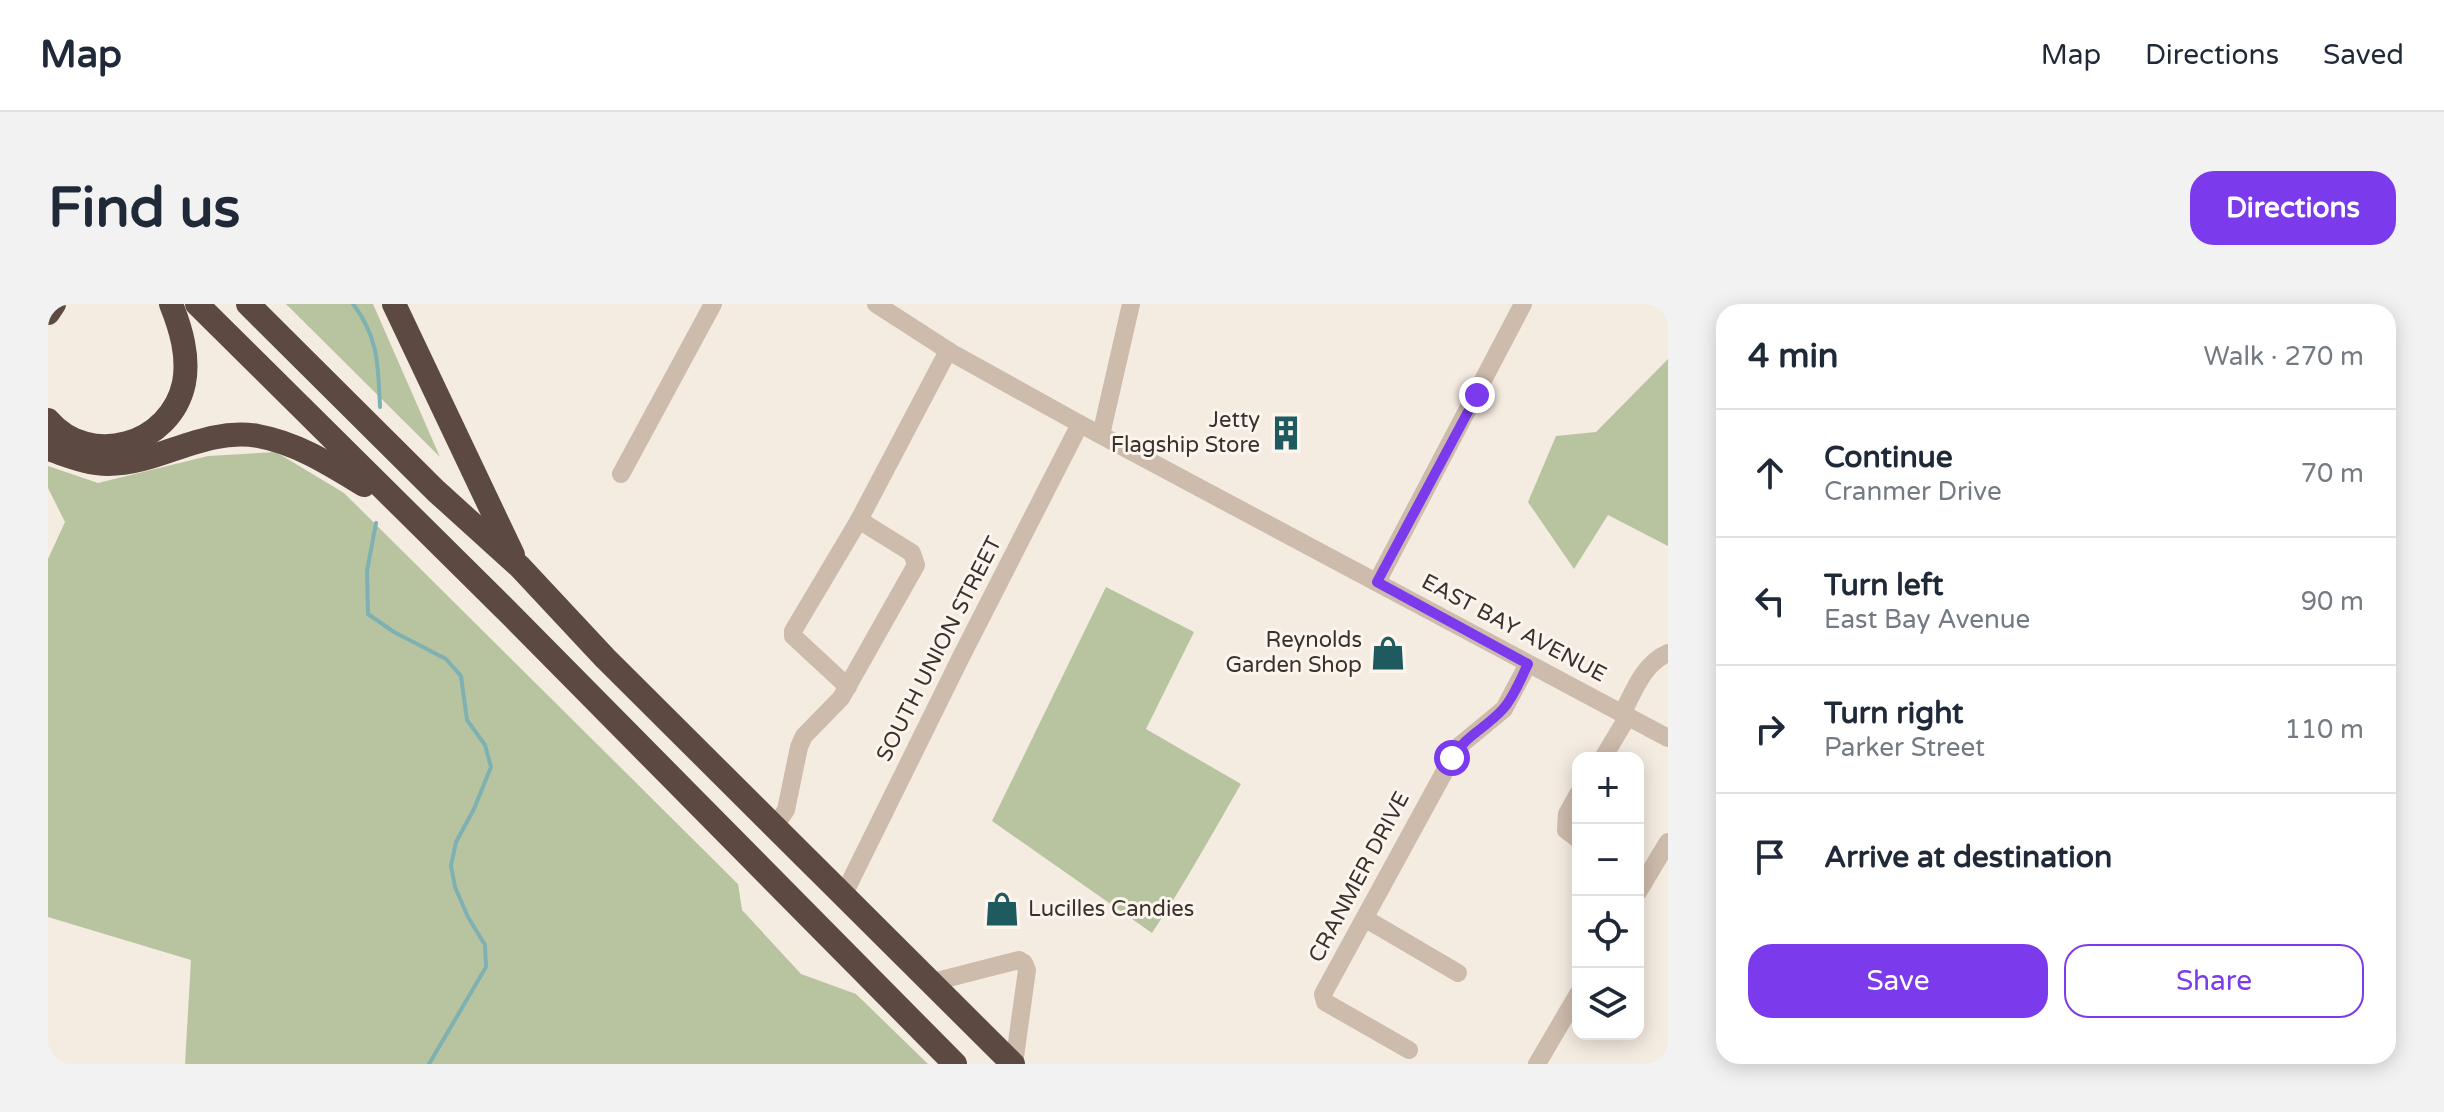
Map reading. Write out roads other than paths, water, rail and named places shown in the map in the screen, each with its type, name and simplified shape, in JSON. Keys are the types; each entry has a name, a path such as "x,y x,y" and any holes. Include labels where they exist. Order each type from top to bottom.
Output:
{"highway":[{"path":"48,313 54,304"},
{"path":"48,420 72,438 99,447 142,439 163,423 179,399 185,372 181,329 171,304"},
{"path":"197,304 955,1064"},
{"path":"248,304 436,491 520,567 605,658 1014,1064"},
{"path":"394,304 520,567"},
{"path":"48,449 84,461 109,464 136,460 213,436 258,436 319,458 403,509"}],"street":[{"path":"621,474 713,304"},
{"name":"EAST BAY AVENUE","path":"876,304 948,351 1080,424 1668,738"},
{"path":"1101,435 1131,304"},
{"path":"1377,582 1523,304"},
{"path":"848,687 793,636 793,631 859,520 948,351"},
{"name":"SOUTH UNION STREET","path":"843,896 1080,424"},
{"path":"775,826 786,810 804,736 848,687 916,565 912,553 859,520"},
{"path":"1606,752 1642,675 1652,663 1668,653"},
{"name":"CRANMER DRIVE","path":"1409,1050 1325,1002 1323,994 1458,747 1504,709 1528,664"},
{"path":"1572,805 1567,814 1566,830 1572,834"},
{"path":"1644,876 1668,842"},
{"path":"1366,919 1458,973"},
{"path":"933,982 1019,960 1024,963 1027,970 1014,1064"},
{"path":"1537,1064 1572,1004"}],"waterway":[{"path":"353,304 372,341 380,407"},
{"path":"376,523 367,571 368,614 394,632 446,659 461,676 467,720 485,745 491,767 456,842 451,866 455,887 485,945 486,967 429,1064"}],"place":[{"name":"Jetty Flagship Store","path":"1286,433"},
{"name":"Reynolds Garden Shop","path":"1388,653"},
{"name":"Lucilles Candies","path":"1002,909"}]}
